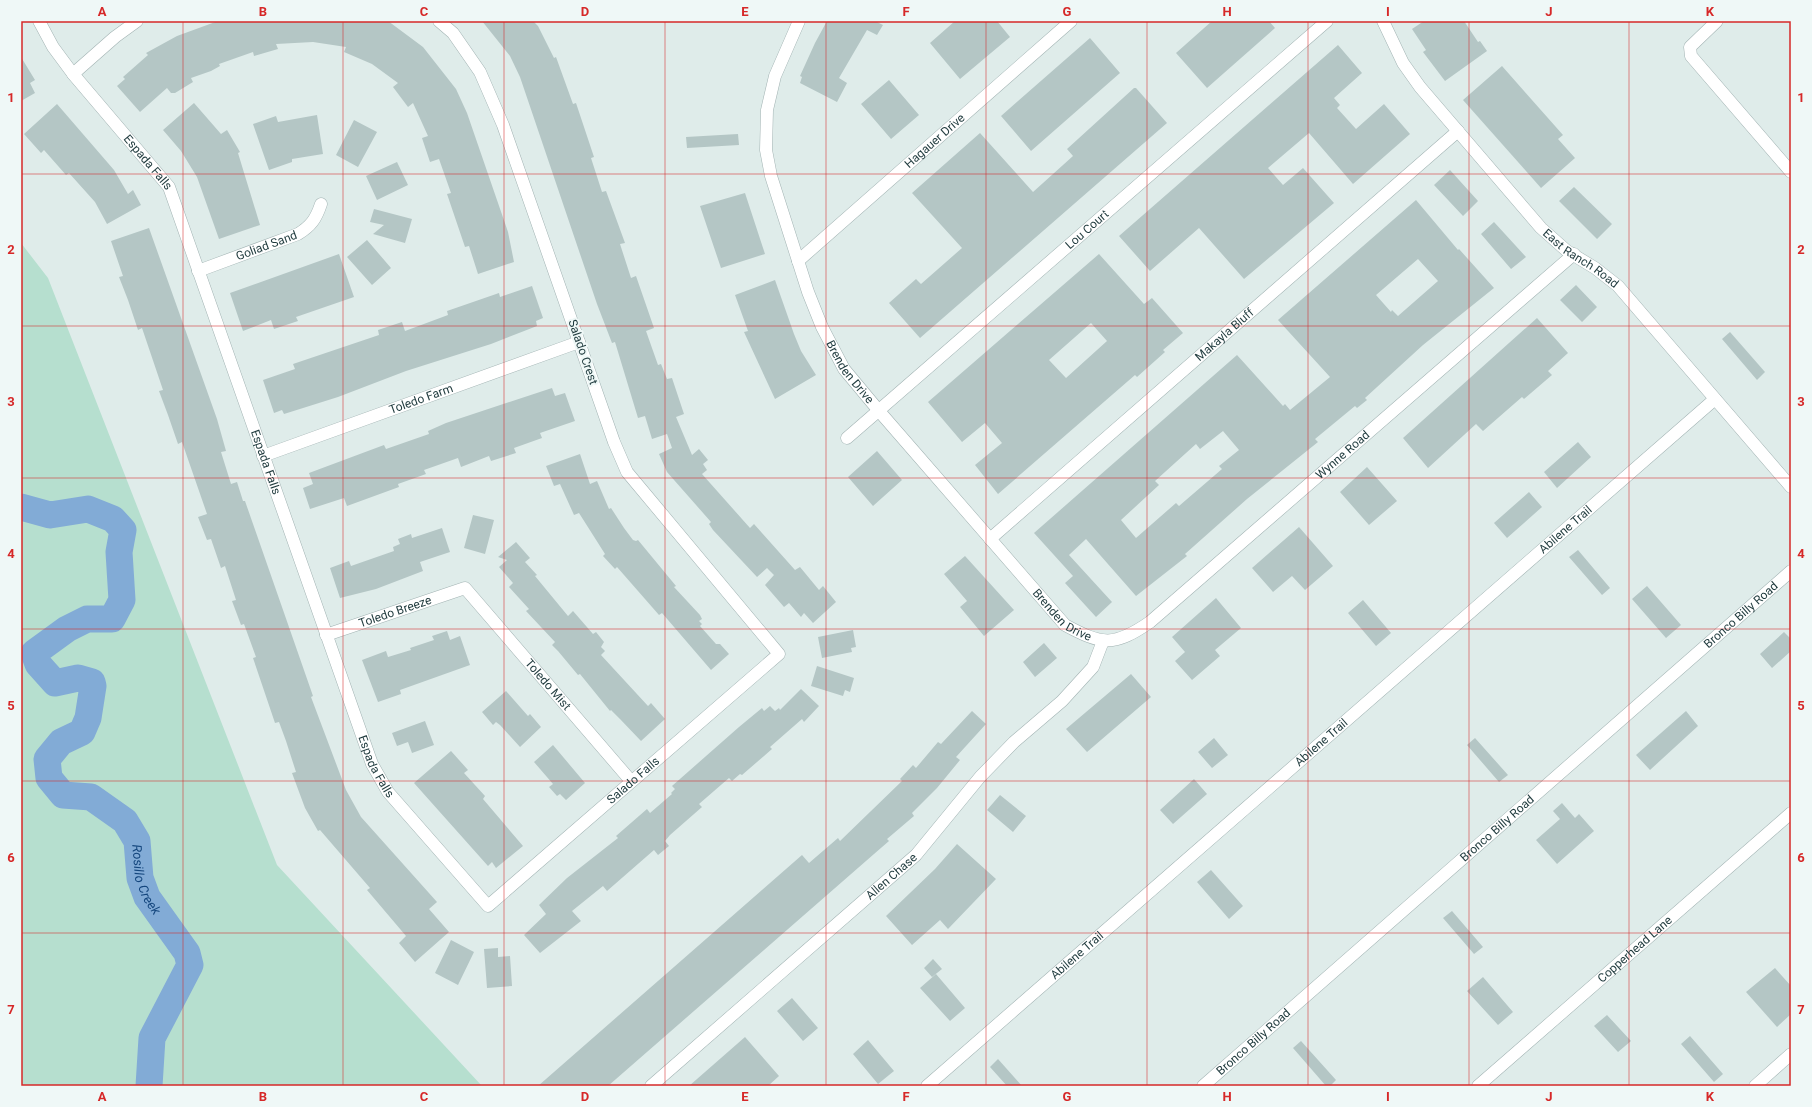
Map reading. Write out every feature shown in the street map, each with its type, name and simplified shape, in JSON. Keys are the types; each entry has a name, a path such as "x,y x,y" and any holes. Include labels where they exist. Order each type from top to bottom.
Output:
{"street":[{"name":"Espada Falls","path":"39,21 53,47 73,74 169,187 372,764 388,792 488,906"},
{"path":"73,74 115,37 136,21"},
{"name":"Salado Crest","path":"439,21 453,34 480,72 503,125 614,442 627,472 779,654"},
{"name":"Brenden Drive","path":"799,21 775,76 767,110 766,150 771,176 808,292 822,328 844,369 1065,625 1083,635 1103,641"},
{"name":"Hagauer Drive","path":"798,261 1071,21"},
{"name":"Lou Court","path":"847,438 1327,21"},
{"name":"East Ranch Road","path":"1383,21 1403,63 1420,86 1541,228 1618,286 1791,487"},
{"path":"1717,21 1690,47 1691,56 1791,172"},
{"name":"Makayla Bluff","path":"990,539 1458,131"},
{"name":"Goliad Sand","path":"198,271 298,234 310,226 316,217 321,204"},
{"name":"Wynne Road","path":"1103,641 1131,636 1150,622 1574,254"},
{"name":"Toledo Farm","path":"263,456 579,342"},
{"name":"Abilene Trail","path":"927,1086 1715,399"},
{"name":"Bronco Billy Road","path":"1203,1086 1791,572"},
{"name":"Toledo Breeze","path":"326,635 464,588"},
{"name":"Toledo Mist","path":"464,588 631,781"},
{"name":"Allen Chase","path":"651,1086 916,855 980,777 1014,742 1062,701 1093,667 1103,641"},
{"name":"Salado Falls","path":"488,906 779,654"},
{"name":"Copperhead Lane","path":"1478,1086 1791,813"},
{"path":"1755,1086 1791,1054"}],"green space":[{"path":"21,243 48,278 277,865 482,1086 21,1086"}],"building":[{"path":"218,21 388,21 423,47 456,89 467,113 508,232 514,262 478,274 469,246 465,247 447,194 451,193 439,159 430,162 422,138 428,136 413,103 408,107 393,87 398,83 372,64 344,52 346,47 313,42 276,44 278,49 254,56 253,52 219,64 220,66 211,71 191,78 193,82 175,93 171,93 167,88 140,112 117,86 125,79 123,77 148,55 146,53 177,36"},
{"path":"482,21 533,21 538,26 554,58 556,57 573,104 576,103 594,157 591,158 602,192 606,191 625,243 620,244 631,278 636,276 654,328 646,331 658,365 661,364 667,379 672,378 684,414 676,417 692,455 699,449 708,460 703,464 707,470 702,474 750,528 754,524 795,570 800,567 819,590 823,586 836,602 813,623 804,613 801,617 789,603 784,607 765,585 774,575 767,568 757,577 713,530 709,524 711,522 667,472 659,454 672,448 667,434 652,439 645,416 638,418 615,342 612,343 597,304 520,77 510,56"},
{"path":"827,21 875,21 883,25 877,35 867,30 839,78 847,83 837,102 800,83 802,77 800,76"},
{"path":"955,21 997,21 1010,37 960,79 930,43"},
{"path":"1212,21 1269,21 1275,28 1207,88 1176,53"},
{"path":"1424,21 1464,21 1478,42 1480,41 1487,51 1445,81 1423,52 1426,50 1412,29"},
{"path":"1090,38 1120,73 1031,151 1001,116"},
{"path":"1338,45 1362,73 1334,98 1340,105 1337,108 1356,129 1384,104 1410,134 1353,184 1309,133 1268,168 1283,185 1303,168 1334,203 1244,279 1199,228 1150,271 1119,236"},
{"path":"21,57 35,80 30,83 35,93 21,101"},
{"path":"1502,66 1563,135 1558,139 1575,158 1541,188 1463,100"},
{"path":"889,80 919,115 891,139 861,104"},
{"path":"1134,88 1136,88 1167,123 920,338 889,303 916,279 921,284 962,248 912,193 980,133 1033,192 1073,156 1067,149"},
{"path":"194,103 221,134 227,130 240,152 238,153 260,225 219,239 197,177 181,151 163,130"},
{"path":"57,104 114,170 128,194 133,190 141,205 107,224 95,202 69,173 66,175 44,150 41,153 24,134"},
{"path":"317,115 323,154 292,159 292,162 269,170 253,124 276,116 278,122"},
{"path":"354,120 377,132 358,167 336,155"},
{"path":"738,134 739,145 687,148 686,137"},
{"path":"397,162 408,185 377,200 366,176"},
{"path":"1450,170 1478,201 1463,216 1434,185"},
{"path":"1574,187 1612,224 1597,239 1559,201"},
{"path":"745,193 765,254 721,268 700,206"},
{"path":"1416,200 1458,250 1459,249 1494,288 1423,345 1365,398 1367,400 1357,408 1355,406 1315,439 1318,442 1247,499 1185,554 1187,556 1136,596 1086,539 1069,555 1112,602 1096,617 1065,583 1073,576 1034,533 1237,355 1283,406 1285,404 1290,410 1330,377 1278,320","holes":["1418,259 1438,281 1398,316 1392,310 1391,312 1376,295","1223,431 1239,450 1219,466 1222,469 1179,506 1176,503 1136,538 1121,520 1159,485 1155,481 1196,444 1200,449"]},
{"path":"374,209 412,219 405,243 373,234 384,225 370,222"},
{"path":"1494,222 1526,257 1511,269 1481,234"},
{"path":"149,228 217,419 226,451 221,452 231,484 237,482 243,501 245,501 313,696 311,697 346,790 361,817 437,902 429,909 449,932 415,962 399,943 406,936 367,890 370,888 320,830 318,831 305,808 292,773 296,772 286,741 279,722 275,723 253,658 256,657 244,624 241,625 232,601 236,600 225,566 221,568 211,539 207,540 198,517 207,514 182,442 178,444 159,391 163,390 142,328 138,330 119,277 123,276 111,241"},
{"path":"367,240 391,268 372,285 347,257"},
{"path":"339,254 354,297 296,317 298,321 274,329 271,320 243,331 230,293"},
{"path":"1099,254 1144,304 1152,298 1183,333 1163,350 1165,352 1137,377 1135,375 998,494 975,465 1002,443 985,423 962,442 928,402","holes":["1091,323 1107,341 1066,378 1049,360"]},
{"path":"775,280 801,351 816,375 775,399 744,332 748,331 735,295"},
{"path":"1576,285 1597,307 1582,322 1560,300"},
{"path":"532,286 543,318 536,321 537,326 491,344 406,371 338,397 284,414 282,410 274,413 263,380 295,369 293,364 379,335 378,330 402,322 405,331 448,315 447,311 499,293 500,297"},
{"path":"1537,318 1568,353 1548,371 1552,375 1524,399 1522,397 1483,431 1476,424 1428,468 1403,438"},
{"path":"1730,332 1765,372 1757,380 1722,339"},
{"path":"552,388 555,396 565,393 575,421 540,433 542,438 514,448 516,453 491,461 489,456 461,467 458,458 424,470 426,474 398,484 399,487 347,506 344,498 310,509 303,488 313,484 309,473 384,445 386,449 429,434 428,431 446,423"},
{"path":"1578,442 1591,457 1557,488 1544,472"},
{"path":"877,451 902,480 873,506 848,477"},
{"path":"580,454 590,484 597,481 609,509 611,508 633,540 638,540 676,586 674,587 700,615 702,619 699,621 702,624 700,626 716,644 720,644 729,654 711,670 662,613 659,615 617,567 615,569 603,556 605,554 579,513 574,515 560,484 554,486 546,466"},
{"path":"1367,467 1397,501 1369,525 1340,492"},
{"path":"1529,492 1542,507 1507,538 1494,523"},
{"path":"473,515 494,520 485,554 464,548"},
{"path":"1299,527 1333,566 1305,590 1292,576 1273,592 1252,568"},
{"path":"442,528 450,552 420,562 423,571 376,589 340,598 330,568 349,561 351,566 394,551 393,547 400,544 398,539 411,534 412,538"},
{"path":"516,542 530,558 525,562 537,575 535,576 568,616 573,611 593,634 596,632 604,642 601,647 605,651 601,655 648,706 651,703 665,719 641,741 611,710 610,711 580,674 578,675 552,645 555,642 526,611 529,609 509,587 513,583 499,567 507,560 498,557"},
{"path":"1578,550 1610,588 1602,595 1569,557"},
{"path":"965,556 1014,610 984,636 960,607 967,601 944,574"},
{"path":"1647,586 1681,625 1666,638 1632,599"},
{"path":"1216,598 1241,628 1215,650 1220,656 1192,680 1175,661 1185,652 1172,637"},
{"path":"1363,600 1391,633 1376,646 1348,613"},
{"path":"853,630 856,647 851,648 852,652 822,658 818,637"},
{"path":"447,631 450,640 460,636 470,665 400,690 401,694 378,702 362,660 386,651 388,657 411,650 410,648 434,640 432,636"},
{"path":"1784,632 1791,639 1791,651 1772,668 1760,654"},
{"path":"1044,643 1057,658 1035,677 1023,662"},
{"path":"817,666 854,678 850,692 845,690 843,696 811,686"},
{"path":"1131,674 1151,697 1087,752 1066,729"},
{"path":"801,689 819,706 804,722 802,719 770,747 772,749 742,775 740,774 732,781 729,778 699,804 702,807 670,835 665,841 669,846 658,855 654,850 607,891 603,886 572,911 581,921 540,953 524,935 546,914 539,905 567,878 618,838 616,836 647,809 650,813 672,794 671,793 675,789 672,786 762,708 764,711 770,706 775,711 779,708 780,710"},
{"path":"506,691 528,716 530,714 541,727 520,747 500,725 496,722 493,725 482,712"},
{"path":"972,711 986,724 956,757 960,760 937,788 912,813 914,816 887,839 889,841 608,1086 538,1086 802,855 809,863 838,838 840,841 902,781 900,779 913,765 916,768 938,742 941,744"},
{"path":"1686,711 1698,726 1650,770 1636,755"},
{"path":"425,721 434,745 412,753 408,742 397,746 392,733"},
{"path":"1214,738 1228,755 1212,768 1198,752"},
{"path":"1475,738 1508,775 1499,782 1467,745"},
{"path":"553,745 585,783 566,800 560,794 557,796 549,787 553,784 534,762"},
{"path":"451,751 468,770 464,773 485,796 483,799 523,846 496,868 492,862 488,866 414,783"},
{"path":"1194,779 1207,794 1173,824 1160,810"},
{"path":"1000,795 1026,816 1013,832 987,810"},
{"path":"1562,803 1575,818 1579,814 1594,831 1557,864 1536,840 1560,819 1553,811"},
{"path":"957,844 996,879 948,929 940,920 912,945 886,916 935,869"},
{"path":"1211,870 1243,906 1229,919 1197,882"},
{"path":"1452,911 1483,947 1474,954 1443,918"},
{"path":"451,940 474,952 458,985 435,973"},
{"path":"498,948 498,957 510,956 512,986 487,988 484,949"},
{"path":"933,959 942,969 932,977 924,968"},
{"path":"1775,968 1791,986 1791,1014 1777,1027 1746,992"},
{"path":"936,974 965,1008 950,1021 920,988"},
{"path":"1483,977 1513,1012 1498,1025 1467,991"},
{"path":"792,998 818,1028 803,1041 777,1011"},
{"path":"1607,1015 1631,1041 1618,1052 1594,1026"},
{"path":"1690,1036 1723,1074 1714,1082 1681,1044"},
{"path":"745,1037 779,1076 768,1086 689,1086"},
{"path":"868,1040 894,1071 878,1084 853,1054"},
{"path":"1301,1041 1336,1080 1330,1086 1326,1086 1293,1048"},
{"path":"998,1059 1022,1086 1007,1086 990,1067"}],"waterway":[{"name":"Rosillo Creek","path":"21,507 50,515 88,509 113,519 123,530 119,552 122,600 112,619 87,619 67,629 34,653 38,664 55,683 78,678 92,682 93,686 88,718 82,732 61,742 47,759 49,778 63,795 91,797 125,821 137,841 140,878 147,897 187,953 190,965 152,1038 149,1086"}]}
